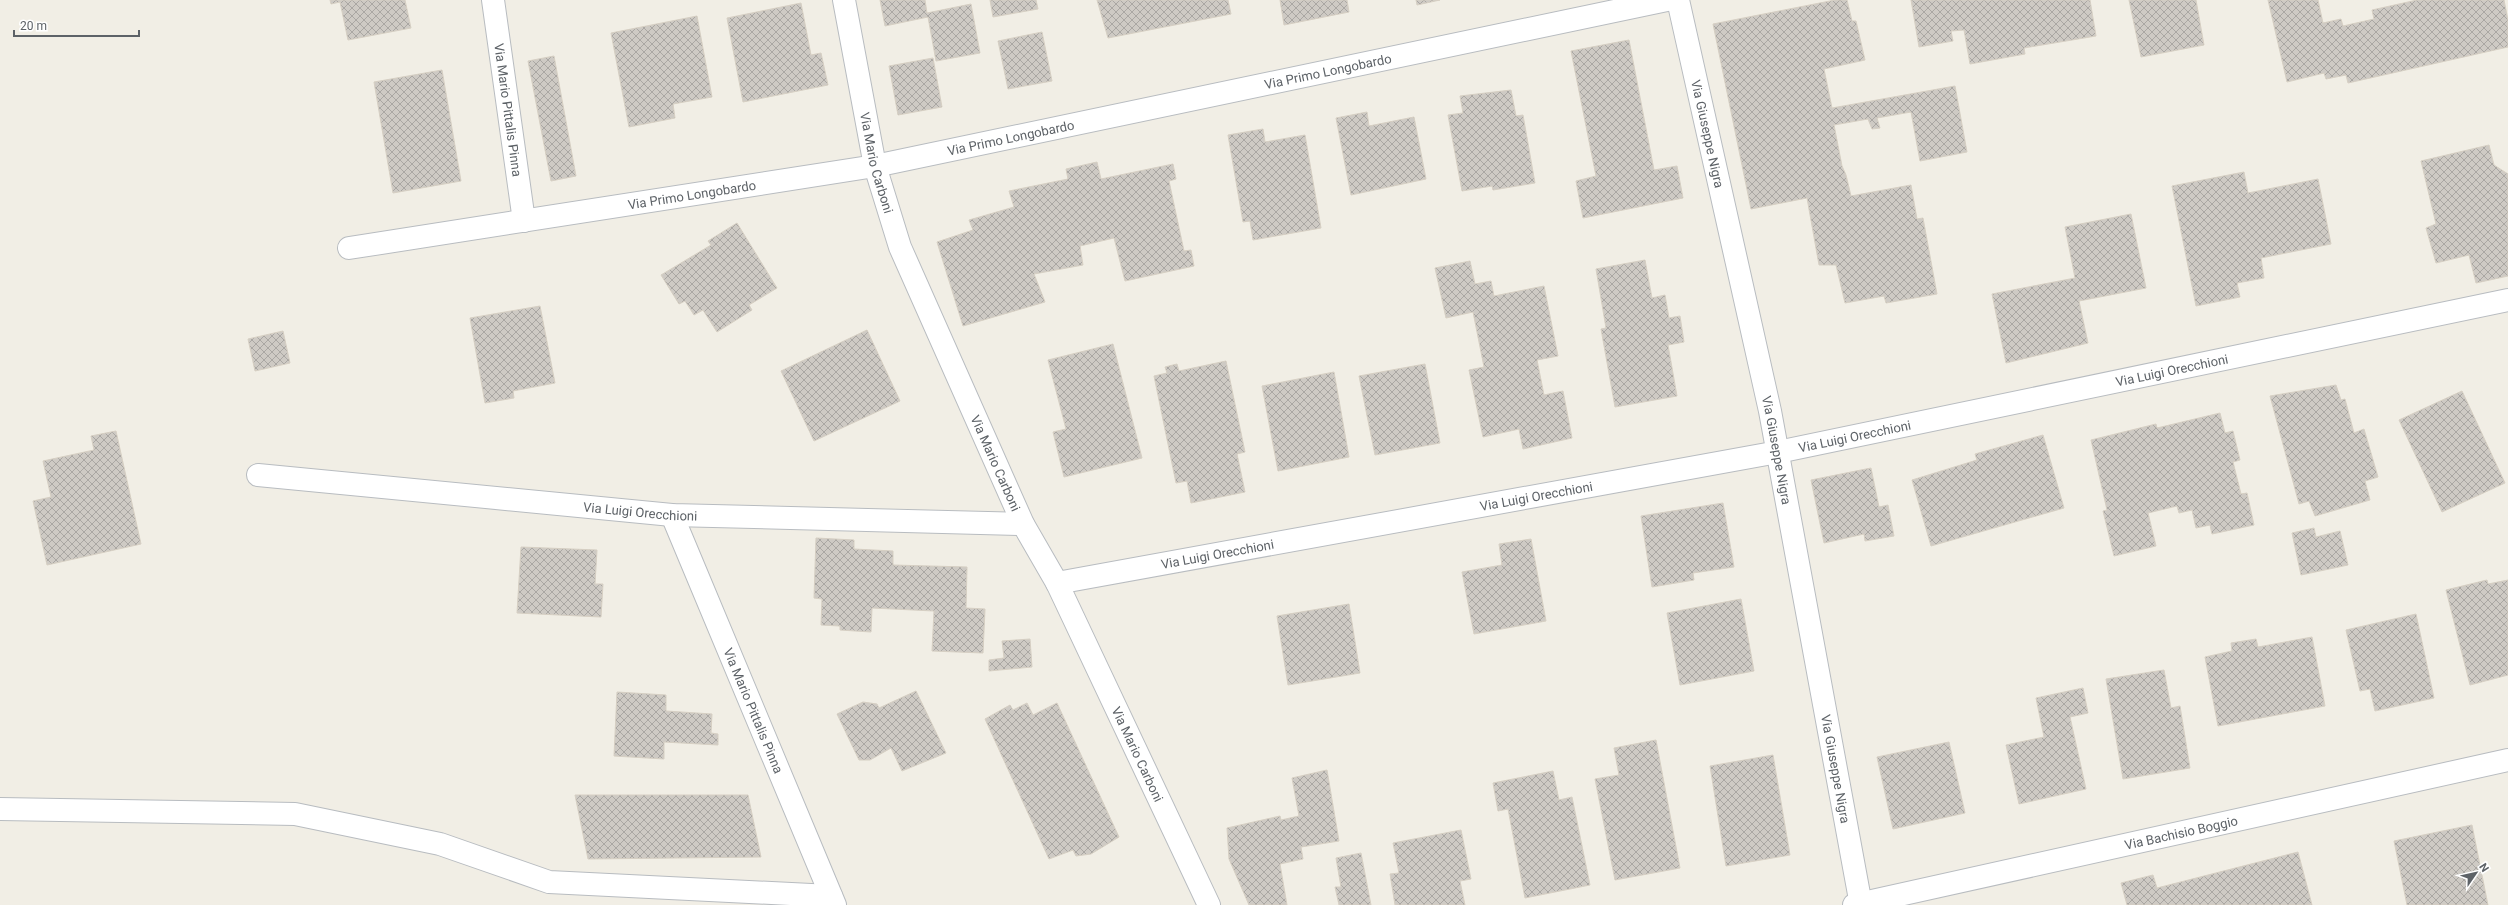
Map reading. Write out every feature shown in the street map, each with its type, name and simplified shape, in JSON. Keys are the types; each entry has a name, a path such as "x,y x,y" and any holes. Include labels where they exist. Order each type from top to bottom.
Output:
{"street":[{"name":"Via Mario Pittalis Pinna","path":"493,0 524,220"},
{"name":"Via Mario Carboni","path":"844,0 876,166 900,247 1023,524 1057,583 1209,905"},
{"name":"Via Primo Longobardo","path":"349,248 876,166 1667,0"},
{"name":"Via Giuseppe Nigra","path":"1678,0 1778,452 1859,905"},
{"name":"Via Luigi Orecchioni","path":"1057,583 1778,452 2508,300"},
{"name":"Via Luigi Orecchioni","path":"258,475 672,516 1023,524"},
{"name":"Via Mario Pittalis Pinna","path":"672,516 833,901"},
{"name":"Via Bachisio Boggio","path":"1859,905 2508,760"},
{"path":"0,809 295,814 440,844 549,882 833,901"}],"building":[{"path":"330,0 405,0 411,28 348,40 340,2 331,4"},
{"path":"880,0 925,0 927,13 971,4 980,53 936,61 928,17 885,26"},
{"path":"990,0 1036,0 1038,9 993,17"},
{"path":"1097,0 1228,0 1231,14 1108,38"},
{"path":"1280,0 1347,0 1349,12 1284,25"},
{"path":"1416,0 1440,0 1417,5"},
{"path":"1835,0 1847,0 1852,21 1856,21 1865,60 1824,69 1832,108 1955,86 1967,152 1920,161 1911,112 1877,118 1880,128 1872,129 1868,119 1834,125 1842,166 1846,175 1851,196 1911,185 1917,219 1923,218 1937,294 1886,303 1884,296 1845,303 1836,265 1819,265 1807,198 1751,209 1713,24"},
{"path":"1911,0 2090,0 2096,36 2024,48 2025,54 1970,64 1964,30 1951,31 1953,41 1919,47"},
{"path":"2129,0 2196,0 2204,45 2141,57"},
{"path":"2268,0 2318,0 2323,23 2341,19 2343,26 2374,19 2372,10 2417,0 2504,0 2508,20 2508,47 2348,83 2346,75 2326,79 2324,73 2287,82"},
{"path":"801,3 811,55 821,53 828,85 743,102 727,18"},
{"path":"697,16 712,97 673,104 675,118 629,127 611,33"},
{"path":"1042,32 1052,81 1008,89 998,41"},
{"path":"1629,40 1654,170 1677,166 1683,198 1583,218 1576,181 1596,176 1571,51"},
{"path":"554,56 576,176 551,181 528,61"},
{"path":"933,58 942,107 898,115 889,66"},
{"path":"442,70 461,181 393,193 374,82"},
{"path":"1511,90 1516,116 1523,115 1535,183 1493,190 1492,186 1462,191 1448,115 1463,113 1460,96"},
{"path":"1367,112 1369,126 1414,117 1426,179 1351,195 1336,118"},
{"path":"1263,129 1265,142 1305,135 1321,228 1253,240 1250,221 1243,222 1228,135"},
{"path":"2489,145 2494,165 2508,174 2508,276 2476,283 2469,255 2436,263 2426,228 2436,224 2421,161"},
{"path":"1097,162 1101,179 1173,164 1176,179 1169,181 1184,251 1191,250 1194,266 1125,281 1114,238 1080,246 1083,265 1034,274 1045,302 963,326 937,242 973,230 969,220 1014,207 1009,191 1068,179 1066,169"},
{"path":"2244,172 2248,193 2318,179 2331,244 2261,258 2264,278 2237,283 2240,297 2196,306 2172,186"},
{"path":"2131,214 2146,288 2079,301 2088,343 2006,363 1992,294 2075,278 2065,227"},
{"path":"737,223 777,288 749,305 752,310 717,332 703,310 694,315 685,301 679,304 661,275 711,245 708,241"},
{"path":"1645,260 1652,298 1665,295 1669,318 1680,316 1684,342 1668,345 1677,396 1615,407 1601,329 1606,328 1596,269"},
{"path":"1470,261 1475,284 1491,281 1494,296 1544,286 1558,356 1537,360 1544,395 1563,391 1572,438 1523,449 1519,429 1483,437 1469,370 1484,367 1473,312 1446,318 1435,268"},
{"path":"540,306 555,383 513,391 514,398 485,403 470,318"},
{"path":"867,330 900,401 814,441 781,371"},
{"path":"283,331 290,363 255,371 248,339"},
{"path":"1113,344 1142,458 1064,477 1053,432 1066,429 1048,360"},
{"path":"1226,361 1245,452 1237,454 1245,492 1191,503 1187,481 1176,483 1154,376 1167,373 1165,367 1177,364 1179,371"},
{"path":"1425,364 1440,443 1375,455 1359,376"},
{"path":"1334,372 1349,457 1278,471 1262,386"},
{"path":"2336,385 2341,400 2345,399 2354,433 2364,429 2378,477 2365,481 2370,500 2315,516 2309,501 2299,504 2270,396"},
{"path":"2462,391 2505,483 2442,512 2399,420"},
{"path":"2220,413 2225,433 2233,431 2240,460 2233,462 2241,494 2247,493 2254,525 2212,534 2210,525 2196,528 2192,510 2179,513 2177,506 2148,513 2156,546 2114,556 2103,511 2107,510 2091,440 2156,424 2157,428"},
{"path":"116,431 141,544 47,565 33,501 51,497 43,461 94,450 91,436"},
{"path":"2043,435 2064,508 1931,546 1912,480 1977,460 1975,454"},
{"path":"1871,468 1879,507 1888,505 1894,536 1865,541 1864,534 1824,543 1811,480"},
{"path":"1723,503 1734,567 1693,573 1694,580 1652,587 1641,516"},
{"path":"2314,528 2316,537 2340,531 2348,565 2301,575 2292,533"},
{"path":"816,538 854,540 854,549 893,551 893,565 967,567 966,608 985,609 983,653 932,651 934,611 872,608 871,632 840,630 840,626 821,625 822,599 814,598"},
{"path":"1531,539 1546,621 1474,634 1462,572 1502,565 1499,544"},
{"path":"521,547 597,550 595,584 603,584 601,617 517,613"},
{"path":"2487,580 2488,584 2508,580 2508,675 2470,685 2446,590"},
{"path":"1741,599 1754,671 1680,685 1667,613"},
{"path":"1349,604 1360,673 1288,685 1277,616"},
{"path":"2416,614 2434,698 2375,711 2370,689 2360,691 2346,630"},
{"path":"2312,637 2325,706 2218,726 2205,657 2232,651 2231,643 2256,639 2258,647"},
{"path":"1030,639 1032,667 989,671 989,660 1004,658 1002,641"},
{"path":"2164,670 2171,708 2180,706 2190,768 2123,779 2106,679"},
{"path":"2083,688 2088,713 2070,717 2086,789 2019,804 2006,745 2044,737 2036,698"},
{"path":"916,691 946,753 902,771 891,748 870,760 859,760 837,714 863,702 877,704 879,708"},
{"path":"617,692 666,695 666,711 712,714 711,733 718,734 718,745 664,742 664,759 614,756"},
{"path":"1027,703 1033,715 1057,703 1119,837 1091,854 1076,856 1073,850 1049,859 985,719 1010,705 1013,710"},
{"path":"1656,740 1680,868 1615,880 1595,779 1619,775 1614,748"},
{"path":"1949,742 1965,813 1893,829 1877,757"},
{"path":"1773,755 1790,855 1726,866 1710,766"},
{"path":"1327,770 1339,841 1301,847 1303,859 1280,864 1287,905 1249,905 1229,859 1227,828 1280,816 1281,820 1299,816 1292,778"},
{"path":"1553,771 1559,800 1572,797 1590,885 1525,898 1508,809 1498,811 1493,783"},
{"path":"575,795 748,795 761,857 588,859"},
{"path":"2472,825 2488,905 2407,905 2394,841"},
{"path":"1461,830 1471,879 1460,881 1465,905 1395,905 1390,874 1399,873 1393,843"},
{"path":"2298,852 2312,905 2127,905 2121,883 2153,875 2157,888"},
{"path":"1361,853 1371,905 1339,905 1335,887 1341,887 1336,858"}]}
